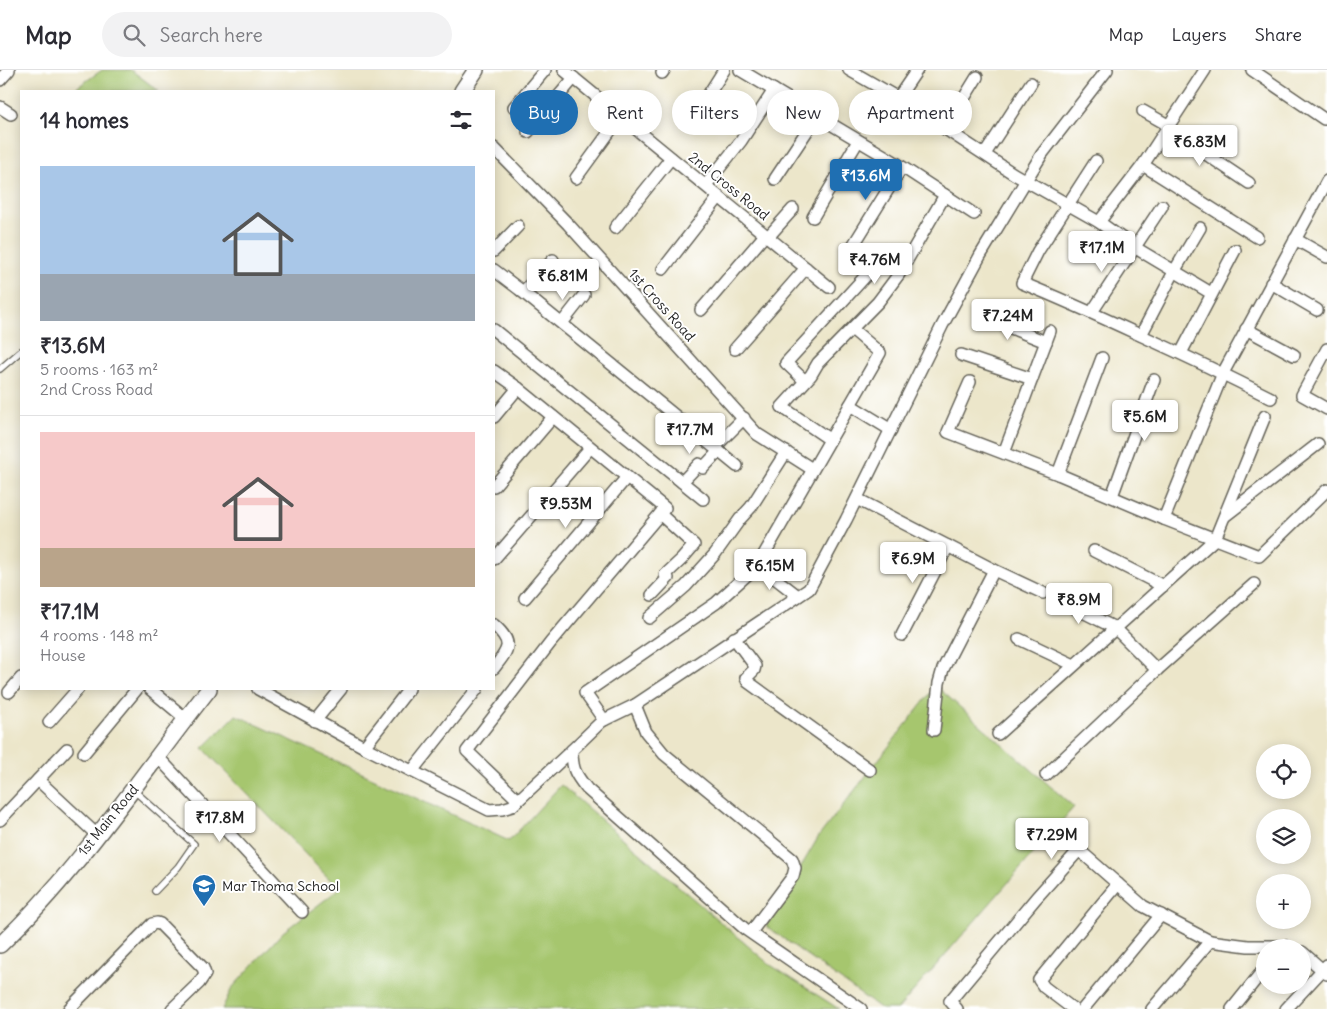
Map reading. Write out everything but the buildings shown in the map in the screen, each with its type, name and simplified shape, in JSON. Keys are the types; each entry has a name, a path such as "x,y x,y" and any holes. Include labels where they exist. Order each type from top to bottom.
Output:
{"street":[{"path":"0,80 8,70"},
{"path":"528,90 545,70"},
{"name":"2nd Cross Road","path":"564,70 589,90"},
{"path":"711,90 724,70"},
{"path":"740,70 774,90"},
{"path":"903,90 917,70"},
{"path":"272,692 315,721 364,747 489,810 502,809 512,806 604,720 635,704 809,589 857,499 947,317 980,256 1025,180 1066,122 1107,70"},
{"path":"1098,222 1143,165 1204,70"},
{"path":"1252,70 1324,119"},
{"path":"462,90 472,71"},
{"path":"851,71 884,90"},
{"path":"969,90 977,77"},
{"path":"564,90 574,78"},
{"path":"985,154 1031,83"},
{"path":"706,186 741,141 767,101"},
{"path":"0,107 12,114"},
{"path":"1143,111 1249,184"},
{"path":"839,129 974,214"},
{"path":"576,178 607,135"},
{"name":"2nd Cross Road","path":"644,135 829,287"},
{"path":"775,179 805,135"},
{"path":"955,135 1211,293"},
{"path":"813,217 858,141"},
{"name":"1st Cross Road","path":"495,149 568,224 757,434 812,469"},
{"path":"616,228 671,158"},
{"path":"1096,161 1069,206 1038,251 1022,284 1092,312 1223,373 1270,398"},
{"path":"1143,165 1257,237"},
{"path":"851,249 902,167"},
{"path":"1164,519 1223,373 1295,239 1323,199 1327,181"},
{"path":"829,439 782,407 805,382 818,363 878,302 899,274 945,195"},
{"path":"663,269 720,197"},
{"path":"1092,312 1162,206"},
{"path":"702,310 767,235 793,209"},
{"path":"495,250 518,226"},
{"path":"1141,335 1174,270 1200,228"},
{"path":"1295,239 1327,257"},
{"path":"1181,353 1235,250"},
{"path":"523,292 552,260"},
{"path":"735,349 806,268"},
{"path":"805,382 786,363 872,269"},
{"path":"495,271 738,466"},
{"path":"1271,283 1317,310"},
{"path":"562,323 584,296"},
{"path":"981,316 1048,336 1004,453"},
{"path":"604,720 585,693 716,603 758,565 880,353 852,329"},
{"path":"1246,329 1294,355"},
{"path":"495,331 704,499"},
{"path":"1327,349 1302,395 1327,409"},
{"path":"961,355 1032,379"},
{"path":"1058,474 1102,358"},
{"path":"495,372 518,388 665,508 551,642 467,751 518,800"},
{"path":"1112,496 1154,380"},
{"path":"970,382 948,432 1058,474 1164,519 1259,556 1327,490"},
{"path":"495,416 518,388"},
{"path":"850,405 891,430"},
{"path":"998,734 1215,539 1265,416"},
{"path":"495,485 554,417"},
{"path":"682,482 699,464 703,468 744,418"},
{"path":"1224,518 1318,444"},
{"path":"495,558 590,448"},
{"path":"649,618 686,586 715,554 740,519 752,507 786,452"},
{"path":"525,598 627,477"},
{"path":"857,499 994,570 1043,593"},
{"path":"652,595 668,578 665,575 694,545 660,514"},
{"path":"902,635 948,546"},
{"path":"1094,551 1162,586"},
{"path":"758,565 798,596"},
{"path":"934,730 939,683 943,669 994,570"},
{"path":"1046,775 1157,670 1254,584"},
{"path":"1055,598 1115,628 1157,670"},
{"path":"495,626 505,635 508,642 507,650 495,667"},
{"path":"734,638 755,666 754,670 746,678 748,682 870,770"},
{"path":"1019,639 1074,665"},
{"path":"9,692 20,679"},
{"path":"49,722 77,690"},
{"path":"84,753 136,690"},
{"path":"151,690 186,719"},
{"name":"1st Main Road","path":"0,945 20,926 60,881 208,690"},
{"path":"315,721 340,690"},
{"path":"364,747 408,690"},
{"path":"412,771 476,690"},
{"path":"635,704 646,732 664,754 792,859 793,876 750,932"},
{"path":"0,820 67,749"},
{"path":"572,750 572,764 587,789 750,932 861,1009"},
{"path":"158,757 302,912"},
{"path":"38,780 97,835"},
{"path":"957,1009 950,1001 1036,898 1079,850 1143,906 1210,941 1256,946"},
{"path":"1073,1009 1044,987 1039,980 1118,884"},
{"path":"1083,1009 1162,915"},
{"path":"69,1009 152,924 156,923 160,924 203,968 205,974 199,983 172,1009"},
{"path":"1152,1009 1210,941"},
{"path":"1286,1009 1325,970 1311,959"},
{"path":"1232,1009 1256,979"}],"lane":[{"path":"0,369 20,351"},
{"path":"132,790 139,794 194,844 178,867 155,891"}],"green space":[{"path":"102,70 131,70 158,90 73,90"},
{"path":"936,686 1074,807 898,1009 881,1009 766,926 819,836"},
{"path":"236,715 509,841 561,785 769,964 839,1009 222,1009 232,988 283,932 339,889 203,748"}],"place":[{"name":"Mar Thoma School","path":"204,907"}]}
